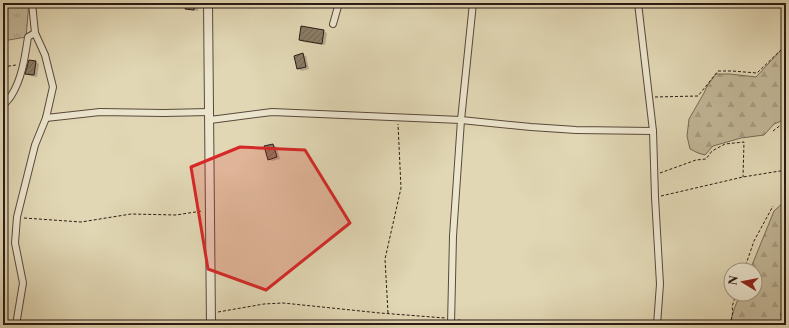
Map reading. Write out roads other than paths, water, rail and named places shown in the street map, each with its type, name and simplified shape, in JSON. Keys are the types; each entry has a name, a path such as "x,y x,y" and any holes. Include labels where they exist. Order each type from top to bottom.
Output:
{"street":[{"path":"16,325 23,284 15,243 17,217 35,145 46,118 53,87 45,55 35,34 32,3"},
{"path":"208,3 211,325"},
{"path":"333,24 339,3"},
{"path":"451,322 453,236 460,120 473,3"},
{"path":"638,3 653,132 660,284 657,325"},
{"path":"3,106 11,97 19,80 28,37 35,34"},
{"path":"46,118 100,112 164,113 209,116 272,112 460,120 576,130 653,132"}],"waterway":[{"path":"783,325 781,314 786,305"}]}
